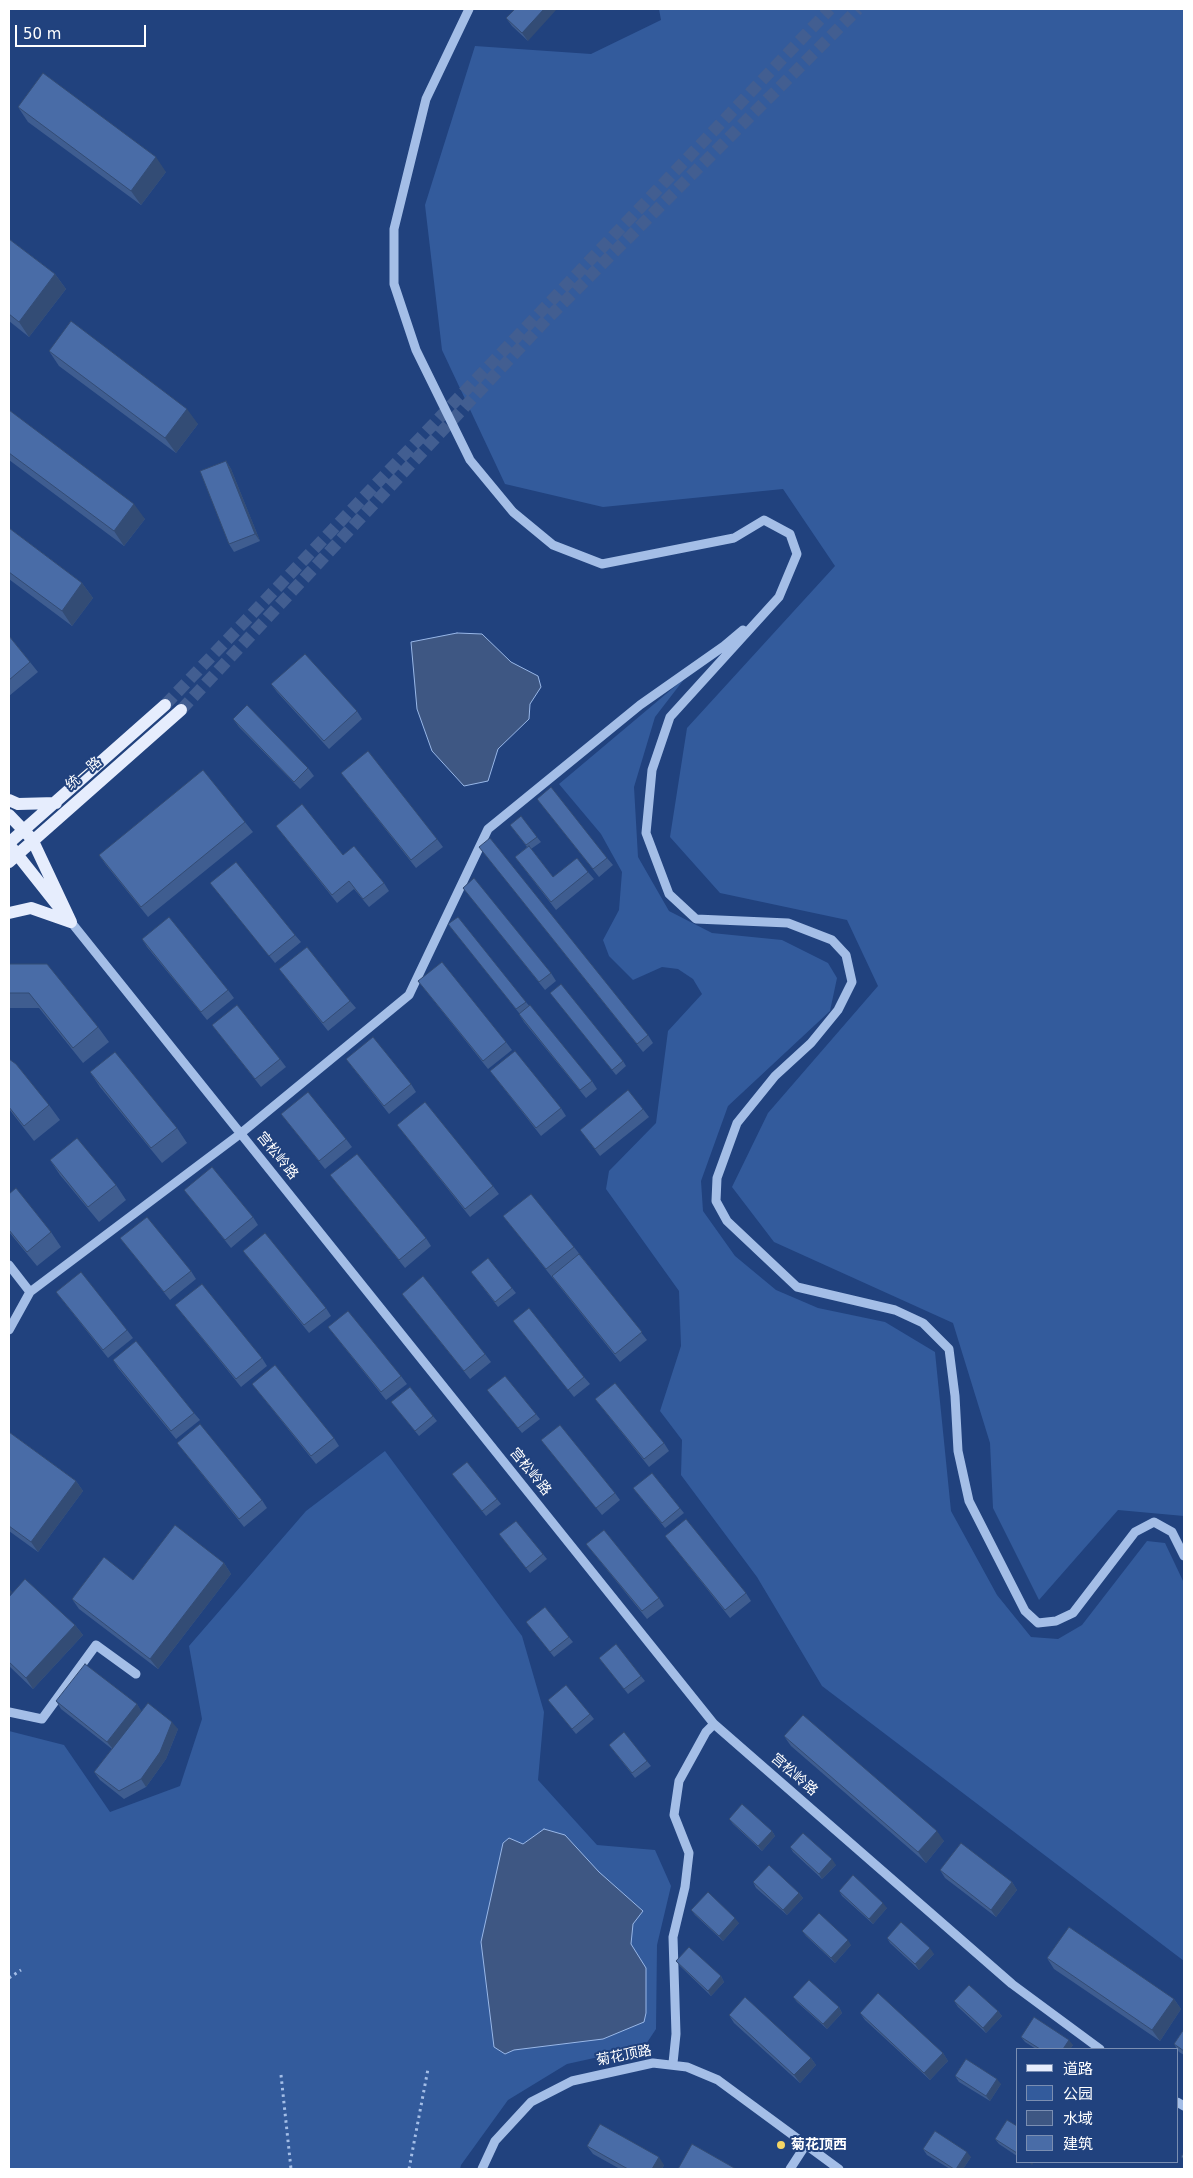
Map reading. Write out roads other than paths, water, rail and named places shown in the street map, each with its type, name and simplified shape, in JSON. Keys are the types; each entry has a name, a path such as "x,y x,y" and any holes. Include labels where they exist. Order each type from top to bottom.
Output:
{"main road":[{"name":"统一路","path":"28,835 56,803 165,705"},
{"name":"统一路","path":"11,850 181,710"},
{"path":"9,800 18,804 56,803"},
{"path":"9,815 28,835 71,922"},
{"name":"宫松岭路","path":"11,850 71,922"},
{"path":"9,914 31,908 71,922"}],"street":[{"path":"469,9 426,99 394,228 394,284 416,350 470,460 513,512 553,545 602,564 734,538 764,520 790,534 797,554 780,597 670,717 652,770 646,833 669,894 696,919 788,923 832,940 846,954 852,982 838,1010 812,1043 775,1076 737,1123 717,1178 716,1201 727,1222 797,1287 895,1310 923,1323 949,1349 955,1396 958,1451 969,1501 1024,1611 1038,1623 1056,1622 1073,1613 1135,1532 1154,1522 1172,1532 1184,1556"},
{"path":"9,1330 30,1292 240,1134 409,995 488,829 640,705 724,646 780,597"},
{"name":"宫松岭路","path":"71,922 714,1724 1012,1984 1099,2048"},
{"path":"9,1265 30,1292"},
{"path":"9,1712 42,1719 96,1645 136,1674"},
{"path":"673,2063 676,2034 672,1937 685,1887 689,1853 674,1815 679,1781 706,1732 714,1724"},
{"name":"菊花顶路","path":"482,2169 495,2141 530,2102 572,2081 653,2063 673,2063 687,2066 718,2080 805,2146 839,2169"},
{"path":"790,2169 805,2146"}],"water":[{"path":"457,633 482,634 511,662 538,676 541,687 530,704 529,719 498,749 488,781 464,786 432,751 417,709 411,642"},
{"path":"544,1829 565,1835 599,1872 643,1911 633,1924 631,1944 646,1968 646,2013 644,2022 603,2039 514,2050 505,2054 494,2047 481,1942 503,1843 509,1838 523,1844"}],"tunnel":[{"path":"165,705 830,9"},
{"path":"181,710 546,320 858,9"}],"place":[{"name":"菊花顶西","path":"781,2145"}]}
